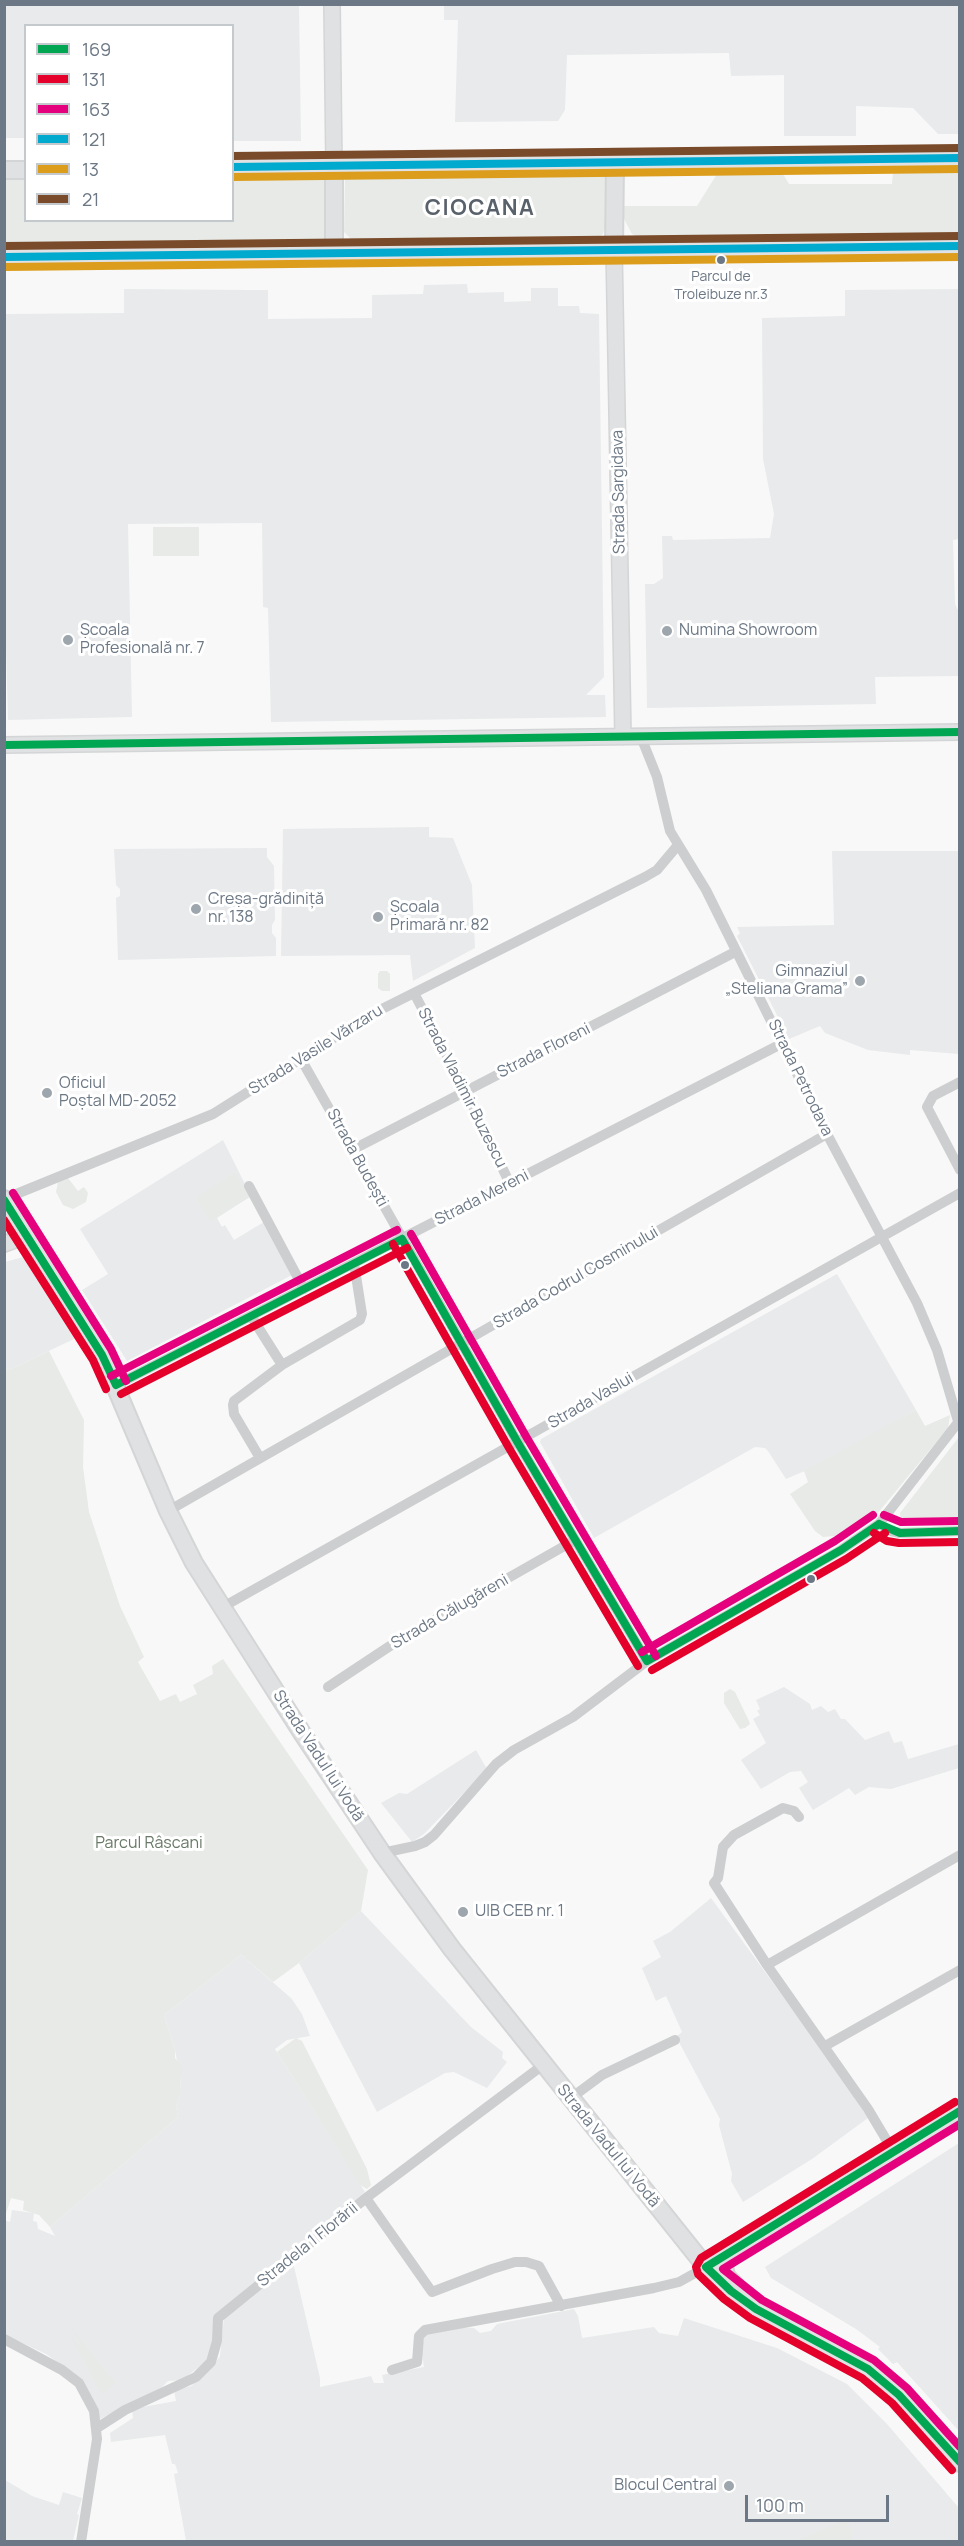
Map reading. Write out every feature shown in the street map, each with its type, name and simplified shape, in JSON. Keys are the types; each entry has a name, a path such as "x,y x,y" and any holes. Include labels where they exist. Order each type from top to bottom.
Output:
{"main road":[{"path":"333,4 334,255"},
{"path":"234,167 960,158"},
{"path":"614,248 615,164"},
{"path":"4,170 24,170"},
{"path":"4,257 334,255 614,248 960,246"},
{"name":"Strada Sargidava","path":"614,248 623,737"},
{"path":"4,745 960,732"},
{"name":"Strada Vadul lui Vodă","path":"4,1199 102,1355 168,1511 194,1563 221,1608 382,1853 452,1949 706,2267 744,2301 868,2369 892,2388 960,2463"},
{"path":"4,1244 28,1235"},
{"path":"706,2267 960,2111"},
{"path":"735,2249 725,2262 724,2271 729,2280 821,2343"}],"street":[{"name":"Strada Petrodava","path":"641,737 657,777 670,831 706,890 827,1134 928,1328 959,1420"},
{"name":"Strada Vasile Vărzaru","path":"4,1199 206,1118 370,1015 645,877 657,870 678,845"},
{"name":"Strada Floreni","path":"352,1150 735,952"},
{"name":"Strada Vladimir Buzescu","path":"414,993 466,1092 510,1184"},
{"name":"Strada Mereni","path":"116,1385 783,1043"},
{"name":"Strada Budești","path":"302,1059 518,1443 647,1661"},
{"path":"960,1082 933,1095 927,1107 960,1170"},
{"name":"Strada Codrul Cosminului","path":"168,1511 827,1134"},
{"path":"249,1186 304,1289"},
{"name":"Strada Vaslui","path":"221,1608 960,1193"},
{"path":"260,1458 234,1414 232,1405 234,1401 282,1365 360,1320 362,1314 354,1263"},
{"path":"251,1316 282,1365"},
{"path":"382,1853 415,1846 434,1835 496,1764 532,1738 573,1717 647,1661 841,1550 879,1524 959,1420"},
{"path":"879,1524 900,1533 960,1531"},
{"name":"Strada Călugăreni","path":"328,1687 399,1640 575,1540"},
{"path":"799,1817 789,1808 783,1808 734,1835 723,1847 718,1878 714,1883 894,2151"},
{"path":"767,1965 960,1855"},
{"path":"825,2046 960,1970"},
{"path":"572,2101 589,2083 602,2075 675,2040"},
{"name":"Stradela 1 Florării","path":"97,2428 124,2410 196,2377 211,2362 217,2341 218,2318 366,2198 543,2065"},
{"path":"366,2198 432,2292 500,2267 526,2262 539,2266 561,2306"},
{"path":"392,2370 417,2362 419,2336 425,2330 679,2282 706,2267"},
{"path":"4,2339 62,2370 79,2383 94,2411 97,2439 81,2541"}],"shaded area":[{"path":"4,5 299,5 301,141 234,141 234,24 24,24 24,138 5,138"},
{"path":"444,5 959,5 959,134 938,134 913,108 856,106 856,136 784,136 784,75 731,76 729,53 567,55 565,110 558,121 455,122 458,20 444,20"},
{"path":"467,284 468,293 504,292 504,302 531,301 531,288 558,288 558,306 579,306 580,313 599,314 604,677 586,695 605,695 606,717 271,722 268,608 263,607 262,523 128,524 132,717 8,720 4,575 5,314 124,313 124,289 268,290 268,319 372,318 372,295 423,294 424,285"},
{"path":"959,289 960,539 953,540 955,604 960,614 959,676 875,677 876,704 647,708 645,584 654,584 663,578 662,536 672,536 673,540 770,538 774,514 763,459 762,318 845,316 845,290"},
{"name":"Școala Primară nr. 82","path":"429,827 429,837 453,838 472,885 475,948 413,981 410,955 281,956 283,829"},
{"name":"Creșa-grădiniță nr. 138","path":"267,848 267,857 274,866 275,920 272,933 276,938 276,956 118,960 116,898 120,896 120,889 116,885 114,849"},
{"name":"Gimnaziul „Steliana Grama”","path":"832,851 959,851 959,1054 910,1050 910,1055 868,1050 825,1033 820,1026 789,1039 737,936 740,933 737,927 834,925"},
{"path":"223,1140 251,1196 217,1218 222,1227 225,1225 234,1240 264,1222 292,1275 127,1361 82,1290 108,1274 80,1229"},
{"path":"27,1256 76,1338 9,1370 5,1369 5,1262"},
{"path":"837,1274 916,1410 821,1464 786,1479 768,1451 765,1448 755,1447 594,1538 540,1442 541,1439"},
{"path":"784,1687 810,1704 812,1710 821,1706 828,1712 835,1709 841,1719 845,1719 865,1740 889,1731 894,1743 902,1741 908,1759 959,1744 959,1768 891,1789 869,1787 855,1795 849,1788 813,1810 799,1788 808,1782 801,1771 790,1772 761,1789 741,1760 766,1743 753,1719 760,1715 757,1711 760,1709 756,1700"},
{"path":"476,1750 487,1769 424,1834 412,1842 381,1803 399,1793 407,1794"},
{"path":"711,1898 831,2062 868,2118 812,2159 743,2202 731,2181 732,2174 719,2125 720,2119 680,2044 677,2036 682,2032 666,1996 656,2001 642,1968 661,1957 653,1941 670,1932"},
{"path":"361,1911 471,2027 503,2052 502,2058 507,2062 487,2088 454,2072 445,2073 377,2112 299,1963"},
{"path":"241,1955 291,1998 302,2014 310,2036 287,2040 275,2049 365,2192 215,2314 215,2333 209,2359 182,2380 168,2381 161,2388 100,2419 96,2407 66,2368 46,2354 5,2335 4,2220 10,2222 12,2210 34,2213 33,2221 37,2222 38,2229 55,2236 50,2227 178,2117 176,2106 181,2092 180,2078 175,2050 164,2015"},
{"path":"959,2143 959,2431 897,2362 893,2364 878,2349 880,2347 856,2329 771,2278 765,2267"},
{"path":"292,2258 320,2378 320,2387 371,2376 374,2383 384,2383 382,2375 424,2367 421,2348 426,2333 461,2327 474,2328 480,2333 491,2331 497,2324 574,2309 578,2316 582,2338 654,2327 659,2333 678,2336 684,2318 777,2348 847,2384 887,2424 959,2508 959,2541 186,2541 174,2474 178,2473 175,2464 172,2464 165,2435 111,2442 110,2433 133,2418 132,2409 176,2401 174,2390 191,2386 213,2366 220,2356 224,2318"},
{"path":"5,2480 32,2496 59,2505 63,2492 82,2498 73,2541 5,2541"}],"green space":[{"path":"959,166 959,237 648,241 632,234 624,219 624,206 697,206 717,174 726,168 780,169 789,184 892,184 893,173 901,167"},
{"path":"602,172 607,174 608,220 603,234 594,240 364,244 353,241 344,232 345,178 349,174"},
{"path":"234,175 327,175 327,243 323,245 5,250 4,178 24,177 24,222 234,222"},
{"path":"153,527 199,527 199,556 153,556"},
{"path":"380,971 387,971 390,974 390,991 382,991 378,988"},
{"path":"235,1173 250,1197 210,1221 196,1197"},
{"path":"68,1178 78,1191 84,1187 88,1193 86,1202 73,1209 63,1205 56,1192 58,1182"},
{"name":"Parcul Râșcani","path":"49,1351 84,1420 83,1467 89,1512 120,1606 144,1657 138,1662 160,1701 176,1694 180,1702 197,1694 193,1685 213,1674 212,1666 223,1659 368,1870 361,1911 273,1982 241,1955 164,2015 175,2050 175,2058 183,2068 180,2078 181,2092 176,2106 178,2117 50,2227 39,2215 23,2210 24,2201 11,2198 4,2220 5,1369 9,1370"},
{"path":"916,1410 925,1426 950,1415 948,1428 877,1514 860,1527 835,1536 823,1537 815,1531 790,1494 808,1482 804,1471"},
{"path":"959,1437 959,1521 902,1525 900,1513"},
{"path":"730,1689 735,1692 749,1721 750,1724 745,1728 740,1729 724,1703 724,1693"},
{"path":"296,2038 302,2041 367,2169 371,2185 367,2189 360,2185 277,2052"},
{"path":"71,2328 115,2383 101,2394 71,2336 80,2347 82,2345"},
{"path":"840,2522 846,2522 851,2528 851,2541 797,2541"}],"transit line":[{"name":"21","path":"234,156 960,148"},
{"name":"121","path":"234,167 960,158"},
{"name":"13","path":"234,177 960,169"},
{"name":"21","path":"4,246 960,236"},
{"name":"121","path":"4,257 960,246"},
{"name":"13","path":"4,267 960,257"},
{"name":"169","path":"4,745 960,732"},
{"name":"163","path":"13,1193 111,1349 126,1381"},
{"name":"169","path":"4,1200 102,1355 116,1385"},
{"name":"131","path":"4,1220 93,1360 106,1389"},
{"name":"163","path":"111,1376 397,1230"},
{"name":"163","path":"411,1234 527,1438 656,1656"},
{"name":"169","path":"402,1239 518,1443 647,1661"},
{"name":"169","path":"116,1385 402,1239"},
{"name":"131","path":"393,1244 509,1448 638,1666"},
{"name":"131","path":"121,1394 407,1248"},
{"name":"163","path":"642,1652 835,1541 873,1515"},
{"name":"163","path":"884,1515 901,1522 960,1521"},
{"name":"169","path":"879,1524 900,1533 960,1531"},
{"name":"169","path":"647,1661 841,1550 879,1524"},
{"name":"131","path":"874,1533 887,1541 899,1543 960,1542"},
{"name":"131","path":"652,1670 846,1559 885,1533"},
{"name":"131","path":"952,2470 892,2403 862,2378 750,2318 724,2299 698,2274 696,2267 701,2258 955,2102"},
{"name":"169","path":"960,2111 706,2267 731,2291 756,2309 868,2369 899,2395 960,2462"},
{"name":"163","path":"960,2124 723,2269 762,2300 874,2360 907,2388 960,2447"}],"place":[{"name":"Parcul de Troleibuze nr.3","path":"721,260"},
{"name":"Numina Showroom","path":"667,631"},
{"name":"Școala Profesională nr. 7","path":"68,640"},
{"name":"Creșa-grădiniță nr. 138","path":"196,909"},
{"name":"Școala Primară nr. 82","path":"378,917"},
{"name":"Gimnaziul „Steliana Grama”","path":"860,981"},
{"name":"Oficiul Poștal MD-2052","path":"47,1093"},
{"name":"UIB CEB nr. 1","path":"463,1912"},
{"name":"Blocul Central","path":"729,2486"}],"district":[{"name":"CIOCANA","path":"480,209"}]}
